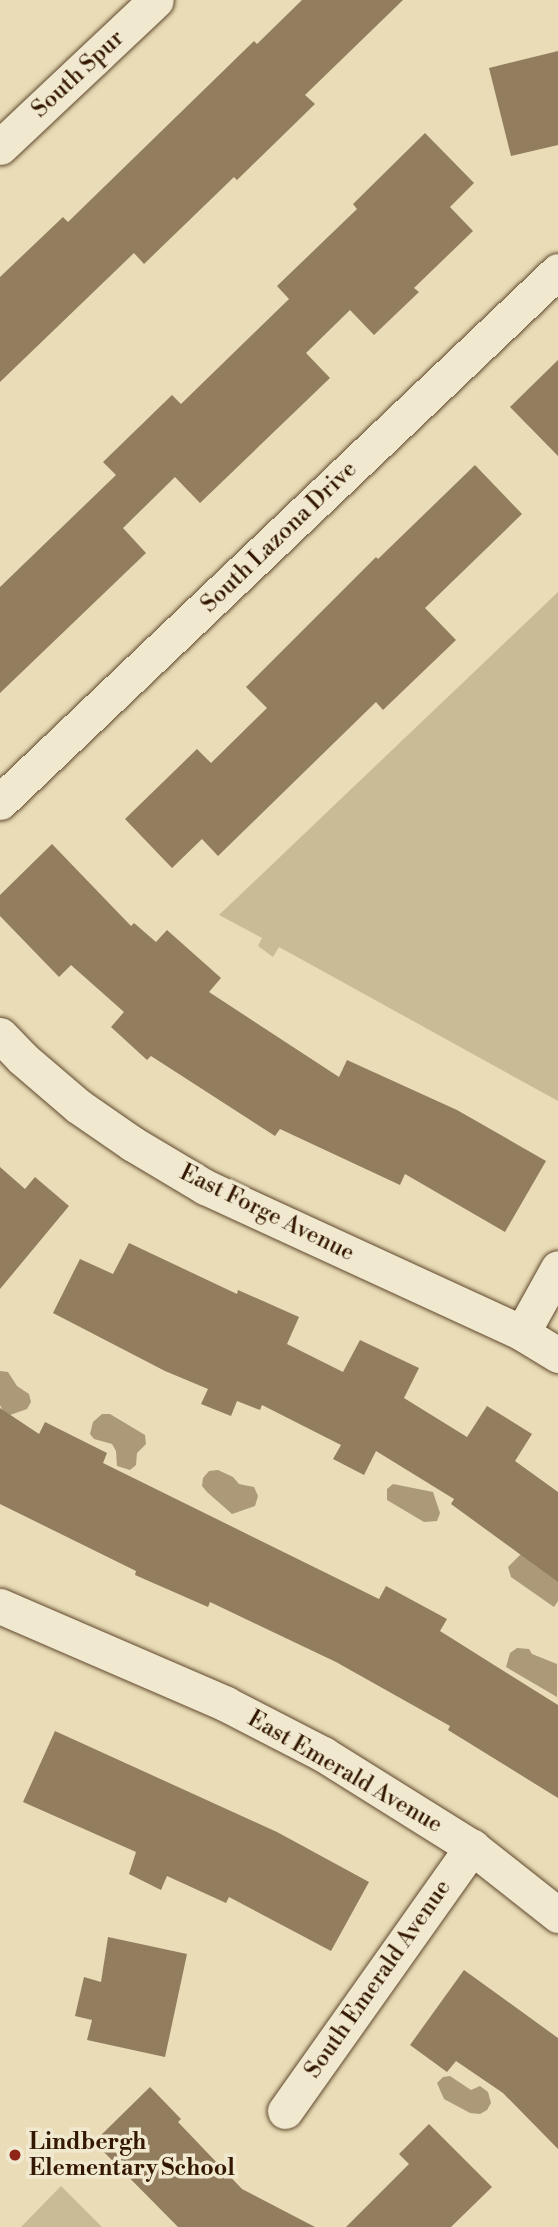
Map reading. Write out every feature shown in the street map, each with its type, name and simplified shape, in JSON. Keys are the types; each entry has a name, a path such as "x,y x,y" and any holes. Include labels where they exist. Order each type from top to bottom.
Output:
{"street":[{"name":"South Spur","path":"0,147 144,4"},
{"name":"South Lazona Drive","path":"0,802 558,271"},
{"name":"East Forge Avenue","path":"0,1035 22,1058 78,1106 133,1144 205,1187 522,1333 558,1355"},
{"path":"522,1333 558,1268"},
{"name":"East Emerald Avenue","path":"0,1606 250,1716 323,1754 472,1847 558,1915"},
{"name":"South Emerald Avenue","path":"285,2111 472,1847"}],"shaded area":[{"path":"558,592 558,1101 279,947 273,957 258,946 262,938 219,915"},
{"path":"0,1371 8,1372 17,1386 29,1394 31,1402 27,1409 10,1415 3,1411 0,1405"},
{"path":"102,1414 110,1414 145,1435 146,1444 137,1453 136,1465 130,1470 117,1466 116,1451 112,1444 94,1439 90,1434 93,1422"},
{"path":"218,1470 233,1477 239,1484 254,1487 258,1496 255,1506 232,1514 207,1492 202,1486 203,1478 209,1471"},
{"path":"393,1484 433,1492 440,1513 437,1521 424,1522 387,1500 387,1489"},
{"path":"521,1554 558,1581 558,1601 554,1607 511,1577 508,1567"},
{"path":"517,1648 529,1649 532,1654 557,1664 557,1697 506,1667 510,1653"},
{"path":"450,2076 471,2090 480,2086 488,2092 491,2103 487,2110 480,2114 470,2113 444,2099 437,2083 443,2077"},
{"path":"61,2186 102,2227 21,2227"}],"building":[{"path":"302,0 403,0 305,95 315,104 237,180 234,177 144,264 134,253 0,382 0,277 63,217 68,222 254,41 257,44"},
{"path":"558,51 558,145 511,156 489,68"},
{"path":"425,133 474,183 450,207 473,231 414,288 419,292 374,335 350,310 306,353 330,378 200,503 175,477 123,528 146,553 0,693 0,587 116,475 103,462 172,395 181,404 289,299 277,286 357,209 353,204"},
{"path":"558,360 558,456 510,407"},
{"path":"475,465 522,514 425,608 456,640 383,710 376,702 218,856 202,839 172,868 125,819 197,749 211,763 267,708 246,687 376,557 378,559"},
{"path":"52,844 131,926 134,923 156,942 167,930 221,978 209,992 339,1077 347,1060 457,1110 546,1161 505,1232 405,1174 400,1185 280,1129 275,1136 151,1056 147,1060 111,1027 124,1012 71,965 59,977 0,916 0,895"},
{"path":"0,1167 25,1189 35,1177 69,1206 0,1289"},
{"path":"129,1243 237,1294 238,1290 299,1317 287,1344 343,1372 360,1340 419,1368 404,1398 467,1437 487,1406 532,1434 515,1461 558,1492 558,1582 451,1504 454,1499 376,1451 364,1475 333,1459 341,1445 262,1405 260,1410 237,1401 231,1416 201,1404 208,1389 165,1371 53,1313 80,1259 113,1274"},
{"path":"0,1408 39,1434 45,1422 107,1453 103,1463 379,1599 386,1586 447,1619 440,1631 558,1705 558,1798 448,1730 450,1726 336,1662 210,1602 208,1607 135,1575 136,1571 0,1504"},
{"path":"55,1731 277,1832 369,1882 331,1951 229,1897 226,1903 167,1876 161,1890 129,1874 136,1852 23,1802"},
{"path":"108,1937 187,1954 165,2057 87,2040 92,2020 75,2016 84,1977 101,1982"},
{"path":"464,1970 558,2038 558,2149 503,2093 456,2061 447,2072 410,2045"},
{"path":"150,2087 181,2119 178,2122 242,2189 315,2227 178,2227 94,2142"},
{"path":"429,2124 492,2187 451,2227 346,2227 409,2164 399,2154"}],"place":[{"name":"Lindbergh Elementary School","path":"15,2155"}]}
